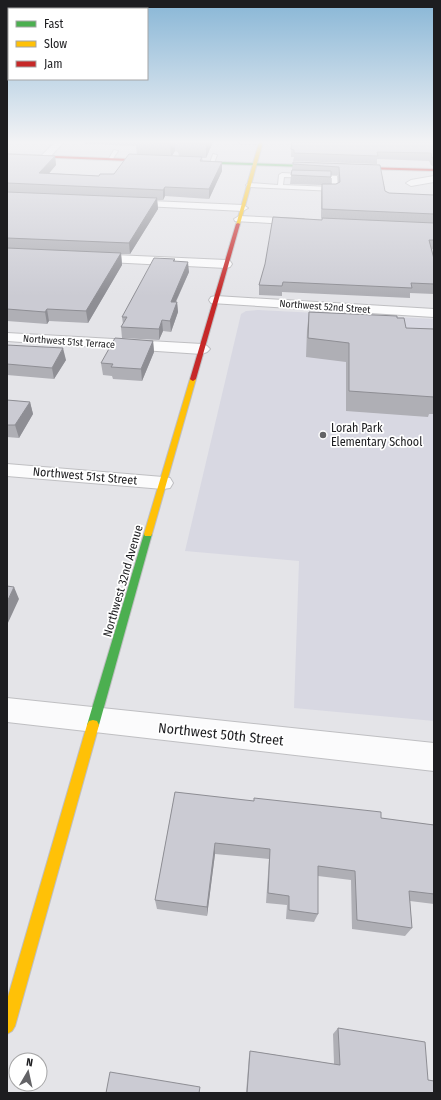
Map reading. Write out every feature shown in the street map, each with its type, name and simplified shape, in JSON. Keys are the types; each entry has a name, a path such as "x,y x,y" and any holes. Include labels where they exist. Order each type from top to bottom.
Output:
{"main road":[{"name":"Northwest 32nd Avenue","path":"7,1026 247,193"}],"street":[{"path":"117,202 243,208"},
{"path":"239,219 317,223"},
{"path":"78,257 226,264"},
{"name":"Northwest 52nd Street","path":"216,300 434,313"},
{"name":"Northwest 51st Terrace","path":"7,337 202,349"},
{"name":"Northwest 51st Street","path":"7,470 163,483"},
{"name":"Northwest 50th Street","path":"7,710 434,757"}],"shaded area":[{"name":"Lorah Park Elementary School","path":"258,310 434,319 434,721 294,708 299,561 185,551 241,314 246,311"}],"building":[{"path":"7,193 157,198 129,243 7,238"},
{"path":"322,193 434,195 434,214 322,209"},
{"path":"273,217 434,223 434,240 429,240 434,259 434,284 411,283 412,288 283,282 282,286 259,285 265,264"},
{"path":"7,248 121,253 86,311 47,309 45,312 7,309"},
{"path":"154,258 175,259 173,261 188,262 171,302 177,302 170,321 162,320 159,329 121,327 127,317 122,317"},
{"path":"309,312 397,316 397,318 404,318 406,328 434,329 434,397 349,391 349,343 308,338"},
{"path":"115,338 153,341 141,369 111,367 113,364 101,363"},
{"path":"7,345 63,348 52,368 7,364"},
{"path":"7,400 30,402 15,425 7,425"},
{"path":"7,586 14,587 7,602"},
{"path":"175,792 254,801 254,798 381,812 381,818 434,825 434,894 409,891 412,928 357,920 355,871 318,866 318,914 289,910 289,896 268,893 270,849 215,843 207,907 155,900"},
{"path":"338,1028 425,1042 428,1080 434,1081 434,1093 247,1093 250,1051 340,1065"},
{"path":"110,1072 200,1087 199,1093 106,1093"}],"traffic: fast":[{"path":"93,725 148,534"}],"traffic: slow":[{"path":"238,224 247,193"},
{"path":"148,534 193,379"},
{"path":"7,1026 93,725"}],"traffic: jam":[{"path":"193,379 238,224"}],"place":[{"name":"Lorah Park Elementary School","path":"323,435"}]}
